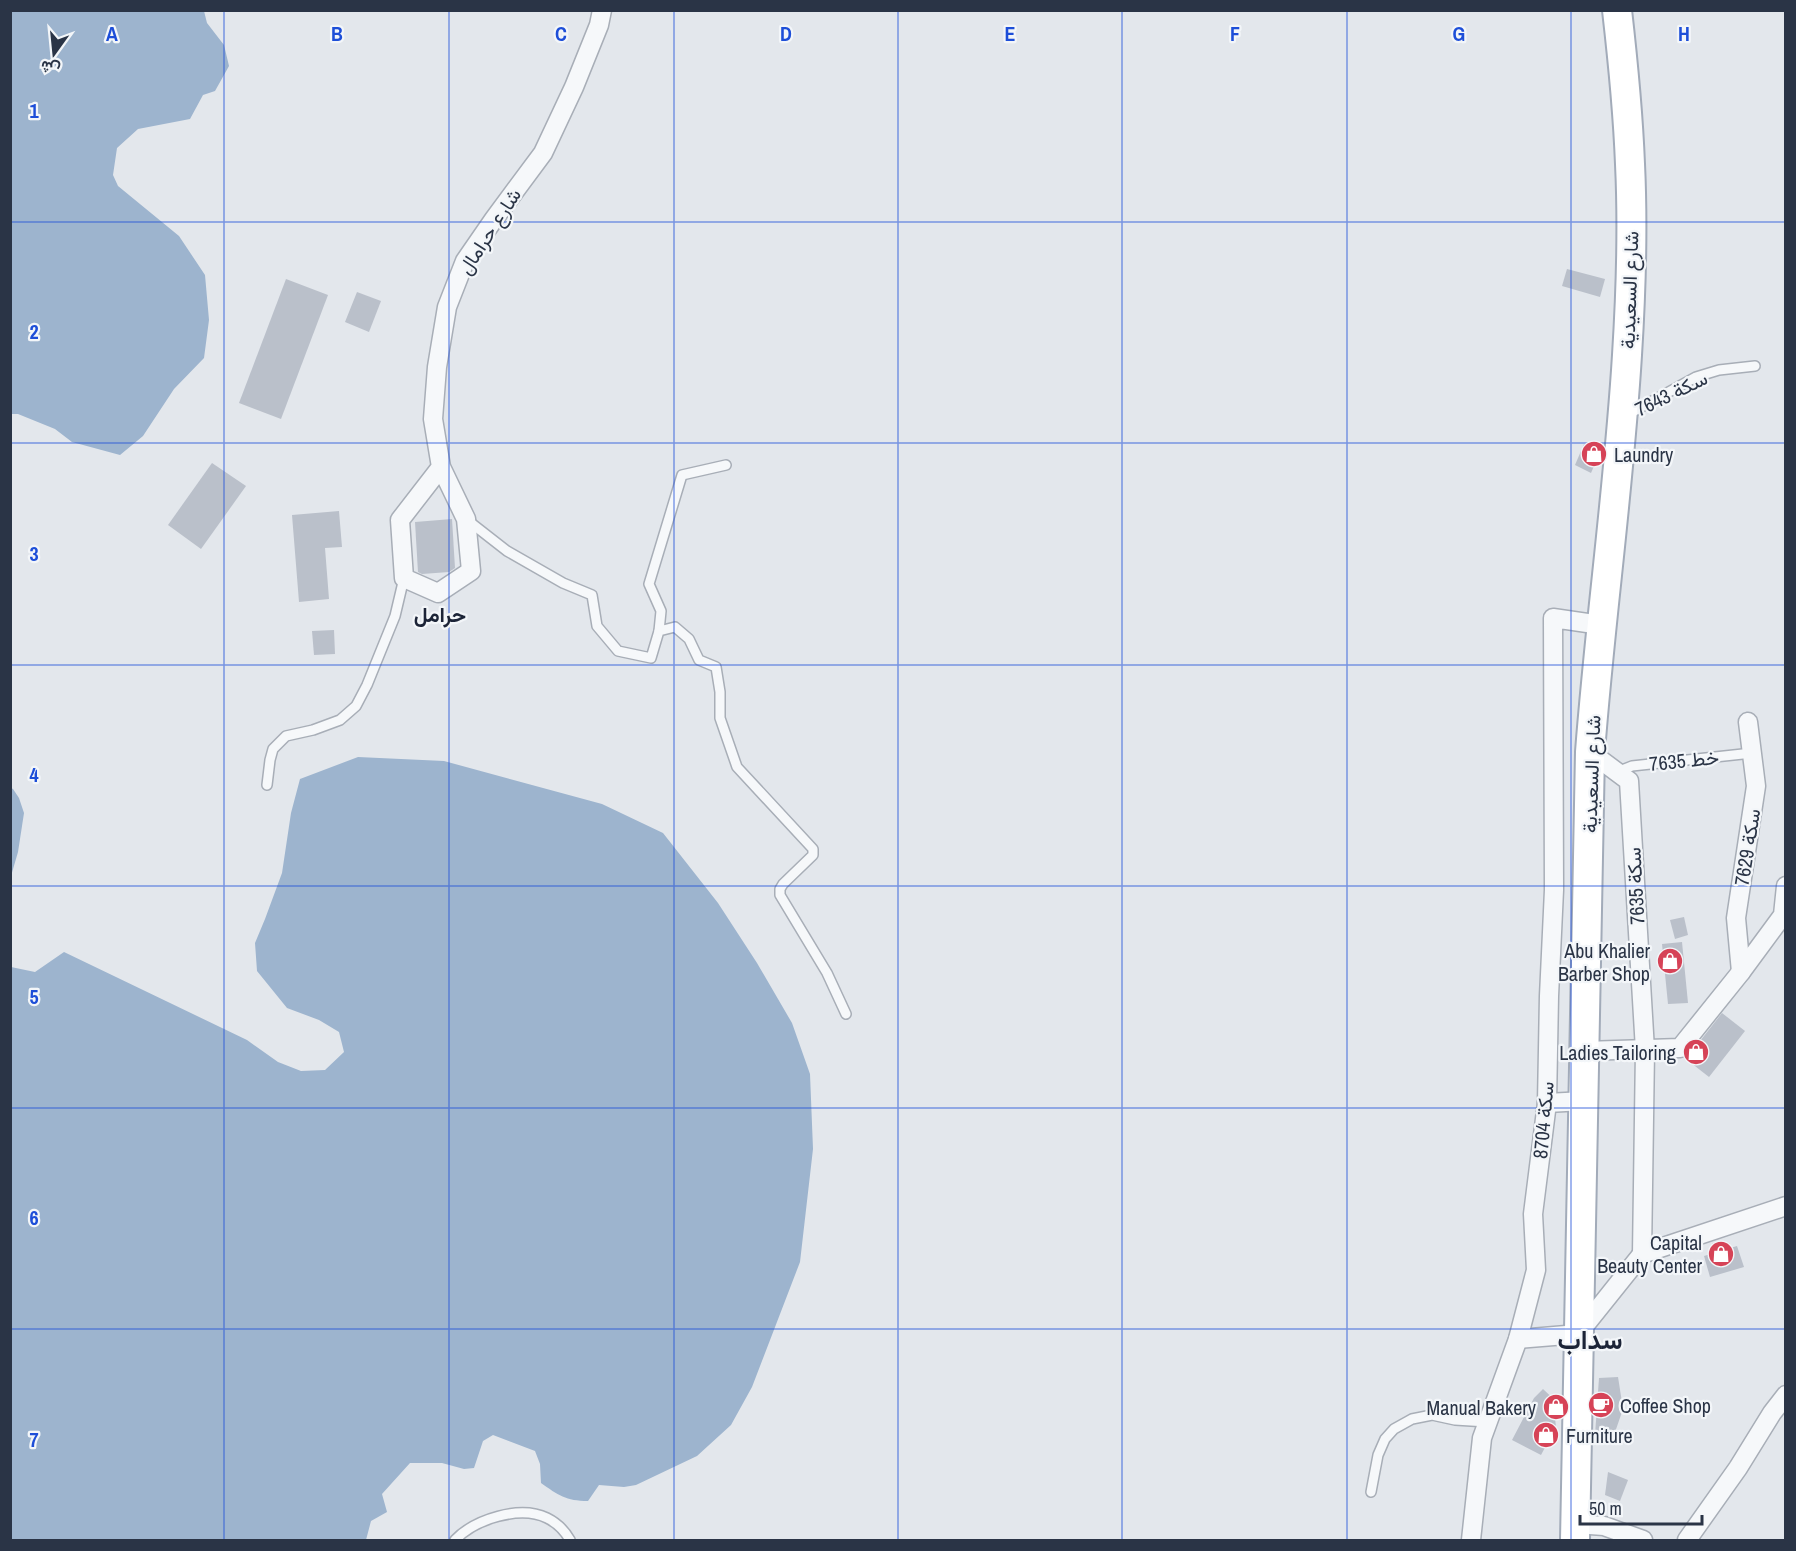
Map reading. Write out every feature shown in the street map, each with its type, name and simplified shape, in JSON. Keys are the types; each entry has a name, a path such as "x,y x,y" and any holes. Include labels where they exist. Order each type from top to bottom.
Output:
{"main road":[{"name":"شارع السعيدية","path":"1576,1532 1590,752 1622,417 1630,268 1630,165 1617,10"}],"street":[{"name":"شارع حرامال","path":"404,578 438,593 471,571 466,519 441,467 433,419 437,367 447,306 465,261 543,153 574,87 599,25 602,10"},
{"path":"404,578 400,520 441,467"},
{"name":"سكة 8704","path":"1471,1540 1482,1438 1518,1339 1536,1270 1533,1215 1547,1102 1554,891 1553,618 1601,626"},
{"name":"سكة 7629","path":"1741,972 1737,918 1756,786 1748,722"},
{"path":"1590,752 1619,773"},
{"name":"سكة 7635","path":"1619,773 1629,781 1645,1050 1642,1254"},
{"path":"1584,1051 1680,1048 1783,915 1785,886"},
{"path":"1547,1102 1584,1101"},
{"path":"1518,1339 1578,1334 1642,1254 1785,1206"},
{"path":"1687,1540 1738,1468 1779,1417 1785,1395"},
{"path":"1576,1532 1605,1526 1643,1540"}],"lane":[{"name":"سكة 7643","path":"1622,417 1696,377 1719,370 1755,366"},
{"path":"466,519 507,551 592,595 597,626 618,651 651,658 659,631 661,610 649,584 682,475 726,465"},
{"path":"267,785 273,749 286,736 313,730 340,720 356,706 395,616 404,578"},
{"path":"659,631 675,627 689,639 699,660 716,667 720,692 720,718 737,767 813,849 813,855 783,884 780,895 827,973 846,1014"},
{"name":"7635 خط","path":"1619,773 1632,766 1752,753"},
{"path":"1371,1492 1378,1455 1385,1439 1394,1429 1412,1419 1432,1415 1455,1420 1487,1422"},
{"path":"455,1540 478,1523 501,1515 525,1514 545,1517 559,1525 570,1540"}],"water":[{"path":"10,11 204,11 207,23 224,45 229,66 215,91 203,95 190,119 138,129 117,148 113,175 118,186 179,236 205,275 209,320 204,358 174,389 143,436 120,455 72,442 55,429 18,414 11,414"},
{"path":"358,757 444,761 602,804 663,833 718,903 757,963 792,1023 810,1074 813,1149 800,1262 752,1387 731,1425 697,1456 636,1485 624,1487 599,1485 588,1501 568,1498 541,1483 540,1464 535,1451 493,1435 483,1441 474,1468 464,1469 442,1463 410,1463 382,1494 387,1512 371,1521 366,1540 11,1540 11,967 35,972 64,952 247,1040 278,1062 301,1071 325,1070 344,1052 339,1032 319,1020 287,1008 257,971 255,943 282,873 291,813 300,779"},
{"path":"11,788 19,798 24,813 18,852 11,876"}],"building":[{"path":"1567,269 1605,279 1600,297 1562,286"},
{"path":"286,279 328,295 281,419 239,403"},
{"path":"357,292 381,301 369,332 345,322"},
{"path":"1584,444 1600,452 1591,473 1575,465"},
{"path":"212,463 246,486 201,549 168,525"},
{"path":"339,511 342,547 325,548 329,599 299,602 292,515"},
{"path":"452,519 455,568 449,572 422,574 418,572 415,522"},
{"path":"334,630 335,654 314,655 312,631"},
{"path":"1684,917 1688,935 1675,939 1670,920"},
{"path":"1682,942 1688,1003 1668,1004 1662,944"},
{"path":"1722,1013 1745,1031 1709,1077 1686,1059"},
{"path":"1737,1246 1744,1267 1710,1277 1704,1256"},
{"path":"1618,1377 1623,1409 1613,1438 1595,1435 1599,1378"},
{"path":"1543,1389 1561,1406 1561,1411 1555,1418 1556,1427 1541,1455 1512,1440 1534,1398"},
{"path":"1608,1472 1628,1480 1620,1501 1605,1495"}],"place":[{"name":"Laundry","path":"1594,454"},
{"name":"Abu Khalier Barber Shop","path":"1670,961"},
{"name":"Ladies Tailoring","path":"1696,1052"},
{"name":"Capital Beauty Center","path":"1721,1254"},
{"name":"Coffee Shop","path":"1601,1405"},
{"name":"Manual Bakery","path":"1556,1407"},
{"name":"Furniture","path":"1546,1435"}],"district":[{"name":"حرامل","path":"440,614"},
{"name":"سداب","path":"1590,1339"}]}
